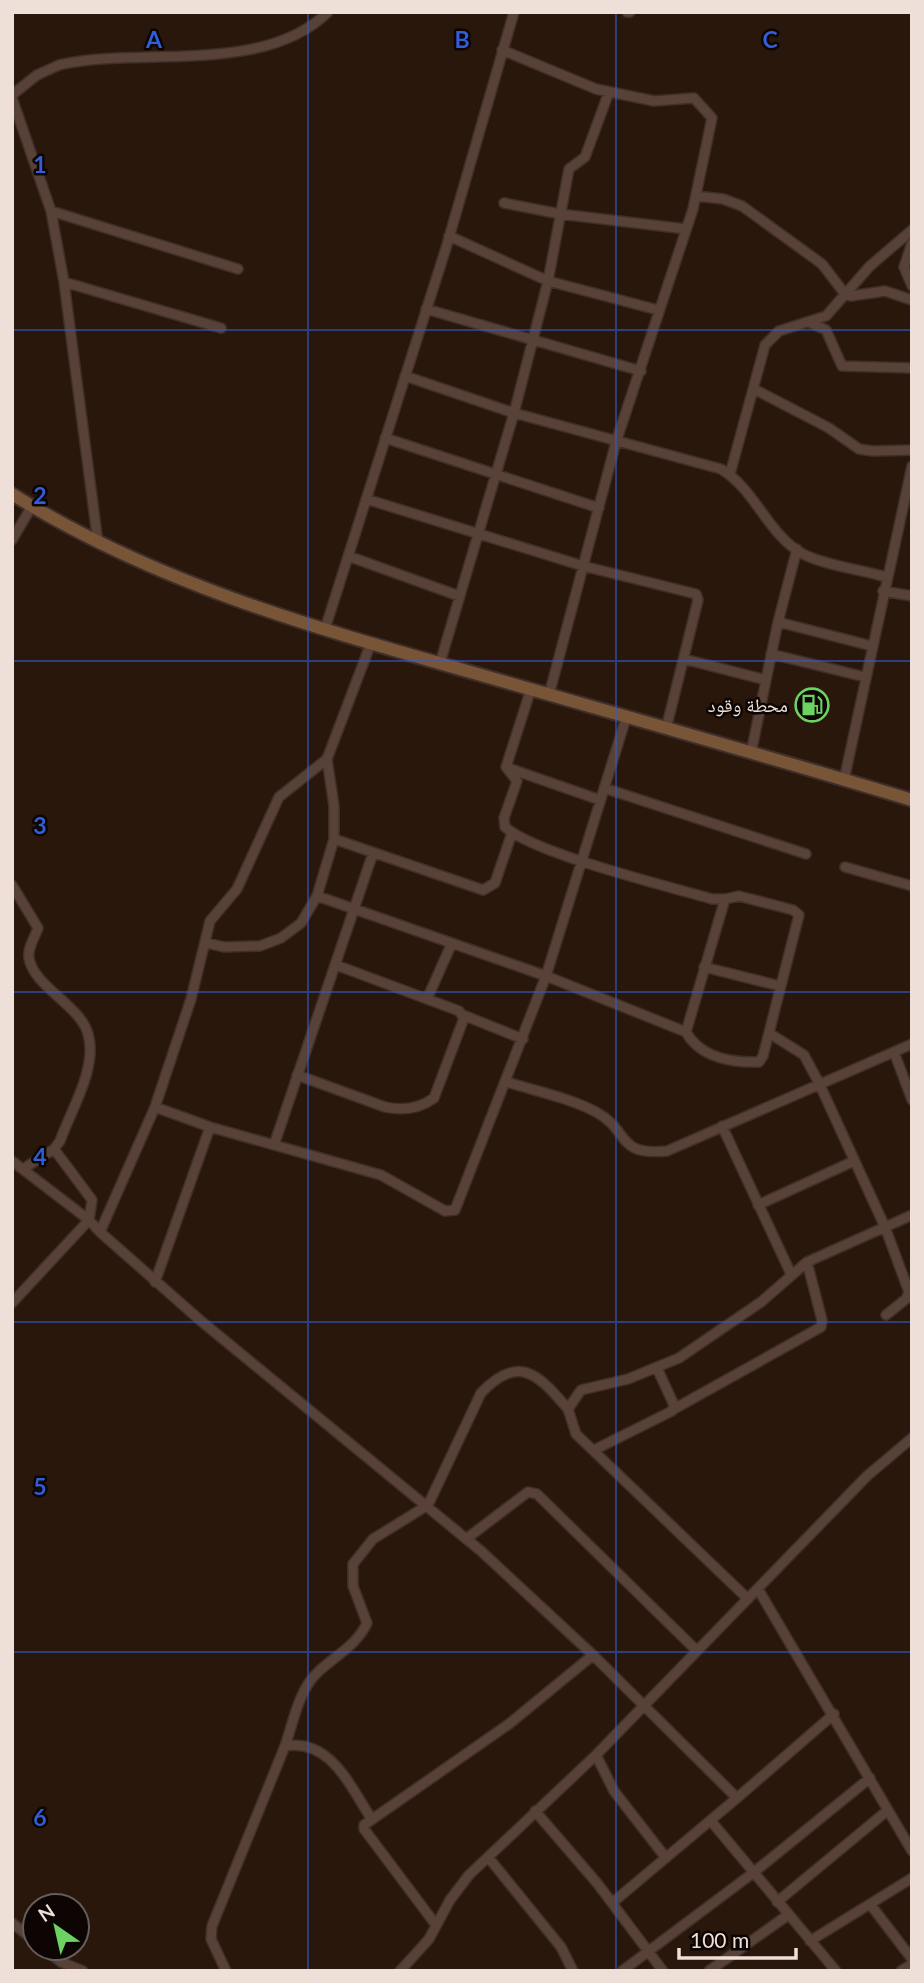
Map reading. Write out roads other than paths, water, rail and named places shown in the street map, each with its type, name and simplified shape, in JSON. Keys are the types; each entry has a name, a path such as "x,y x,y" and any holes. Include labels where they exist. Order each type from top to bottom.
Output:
{"street":[{"path":"98,543 64,282 51,211 12,96 37,75 59,65 246,49 279,41 304,30 328,12"},
{"path":"325,629 449,236 514,12"},
{"path":"502,50 609,92 654,101 687,97 702,104 712,118 686,229 657,310 641,371 616,442 549,695"},
{"path":"440,663 514,413 548,281 569,169 585,157 609,92"},
{"path":"695,197 723,199 742,206 822,264 845,294 851,296 885,291 912,300"},
{"path":"504,203 561,214 686,229"},
{"path":"51,211 238,269"},
{"path":"730,474 754,389 762,349 769,339 779,331 827,316 870,266 912,230"},
{"path":"449,236 548,281 657,310"},
{"path":"912,243 904,267 912,286"},
{"path":"64,282 221,328"},
{"path":"426,309 641,371"},
{"path":"811,323 826,330 842,366 912,368"},
{"path":"405,376 514,413 616,442 709,464 730,474 745,487 804,554 886,577"},
{"path":"754,389 828,428 859,449 912,450"},
{"path":"385,438 599,508"},
{"path":"844,780 912,466"},
{"path":"12,494 98,543 215,594 371,643 912,800"},
{"path":"366,499 583,566 696,594 698,600 666,729"},
{"path":"12,540 32,506"},
{"path":"751,753 778,622 797,549"},
{"path":"348,556 458,596"},
{"path":"883,591 912,596"},
{"path":"778,622 872,646"},
{"path":"207,943 224,947 260,946 281,938 301,923 317,896 334,839 334,806 327,759 371,643"},
{"path":"771,654 865,677"},
{"path":"684,659 766,680"},
{"path":"506,767 531,690"},
{"path":"155,1107 210,1127 381,1175 406,1191 450,1212 459,1206 546,976 626,718"},
{"path":"100,1232 155,1107 207,943 211,921 237,889 279,797 327,759"},
{"path":"506,767 600,800"},
{"path":"317,896 546,976 686,1032 702,1051 758,1062 763,1056 798,913 738,896 712,900 582,859 512,833 505,827 504,818 517,781 506,767"},
{"path":"604,788 807,854"},
{"path":"334,839 483,890 495,883 512,833"},
{"path":"274,1145 373,853"},
{"path":"845,867 912,886"},
{"path":"12,885 38,928 29,952 32,969 77,1017 89,1035 90,1060 60,1141 54,1149 23,1170"},
{"path":"686,1032 724,899"},
{"path":"427,999 452,943"},
{"path":"335,965 523,1039"},
{"path":"704,967 780,986"},
{"path":"297,1075 385,1107 418,1107 434,1098 463,1015"},
{"path":"769,1033 804,1055 885,1227 909,1292 886,1315"},
{"path":"507,1082 596,1111 634,1149 645,1153 667,1151 912,1044"},
{"path":"894,1052 912,1100"},
{"path":"722,1126 791,1274"},
{"path":"155,1282 210,1127"},
{"path":"12,1303 89,1220 92,1200 54,1149"},
{"path":"12,1161 89,1220 155,1282 467,1539 593,1656 737,1798"},
{"path":"758,1205 854,1161"},
{"path":"568,1409 581,1390 628,1379 679,1358 761,1302 807,1262 912,1215"},
{"path":"594,1450 674,1409 821,1326 822,1320 807,1262"},
{"path":"657,1368 674,1409"},
{"path":"226,1971 211,1939 212,1926 307,1686 316,1673 348,1648 368,1623 353,1586 353,1564 373,1539 428,1505 481,1393 493,1381 508,1373 539,1377 568,1409 572,1428 748,1599"},
{"path":"400,1971 429,1939 458,1887 596,1755 867,1476 912,1438"},
{"path":"467,1539 528,1492 537,1494 697,1651"},
{"path":"758,1589 834,1714 912,1851"},
{"path":"436,1925 364,1829 371,1818 509,1724 593,1656"},
{"path":"612,1903 834,1714"},
{"path":"285,1746 315,1748 328,1756 371,1818"},
{"path":"596,1755 614,1791 666,1858"},
{"path":"622,1971 753,1873 870,1778"},
{"path":"777,1902 888,1810"},
{"path":"535,1811 612,1903 663,1971"},
{"path":"710,1821 836,1971"},
{"path":"488,1857 561,1947 573,1971"},
{"path":"810,1941 912,1878"},
{"path":"870,1904 912,1959"},
{"path":"709,1971 788,1915"},
{"path":"61,1962 83,1971"},
{"path":"901,1971 912,1964"}],"place":[{"name":"محطة وقود","path":"812,705"}]}
